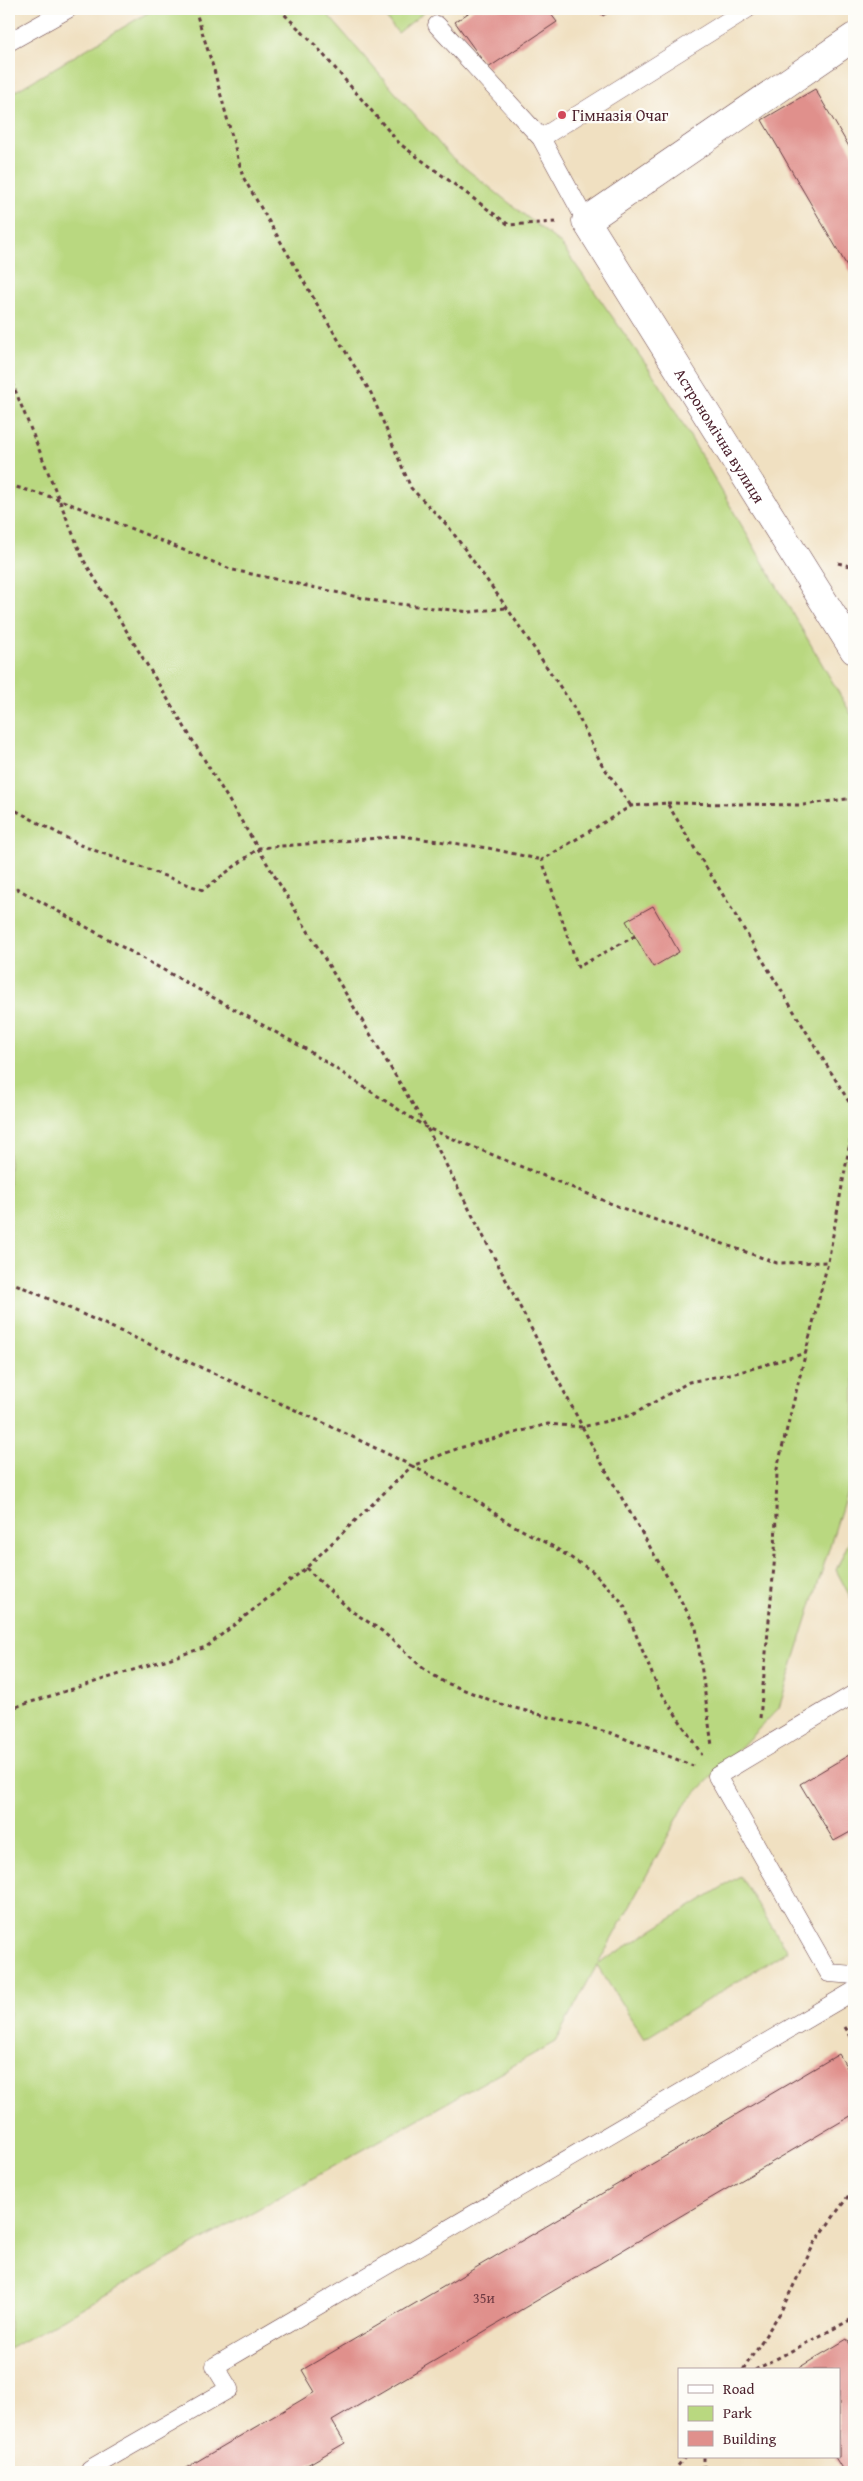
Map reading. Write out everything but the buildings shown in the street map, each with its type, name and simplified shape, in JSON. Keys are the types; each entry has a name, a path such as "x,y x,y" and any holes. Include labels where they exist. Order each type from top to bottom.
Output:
{"street":[{"path":"586,221 854,37"},
{"name":"Астрономічна вулиця","path":"586,221 854,650"}],"lane":[{"path":"9,42 68,9"},
{"path":"541,138 747,9"},
{"path":"437,25 541,138 586,221"},
{"path":"854,1694 717,1776 829,1973 854,1975"},
{"path":"91,2472 90,2469 229,2389 215,2366 854,1991"}],"path":[{"path":"195,9 214,70 243,177 328,324 371,393 411,488 448,526 507,608 573,706 601,763 631,806"},
{"path":"279,9 316,46 400,144 509,225 586,221"},
{"path":"9,375 83,559 427,1128 582,1427 696,1627 717,1776"},
{"path":"9,485 58,499 233,570 381,602 470,612 507,608"},
{"path":"9,806 80,845 203,890 258,848 402,836 488,848 542,860 631,806 666,803 803,805 854,798"},
{"path":"666,803 854,1110"},
{"path":"542,860 578,967 635,936"},
{"path":"9,884 304,1048 427,1128 622,1208 777,1263 828,1262"},
{"path":"757,1751 774,1555 777,1469 828,1262 854,1121"},
{"path":"9,1281 412,1466 470,1496 507,1522 552,1546 592,1571 623,1603 656,1686 717,1776"},
{"path":"9,1709 206,1647 306,1568 412,1466 459,1448 548,1424 582,1427 632,1415 689,1382 740,1372 806,1353"},
{"path":"306,1568 350,1610 382,1631 424,1669 444,1682 503,1705 611,1733 717,1776"},
{"path":"744,2368 780,2312 814,2244 854,2188"},
{"path":"760,2368 854,2318"},
{"path":"674,2472 684,2458"},
{"path":"704,2458 704,2472"}],"green space":[{"path":"154,9 323,9 450,156 561,244 659,383 854,719 854,1469 779,1708 686,1803 598,1964 740,1876 787,1951 644,2039 597,1965 555,2042 9,2349 9,95"},
{"path":"379,9 428,9 398,33"},
{"path":"854,1531 854,1604 836,1570"}],"place":[{"name":"Гімназія Очаг","path":"562,115"}]}
